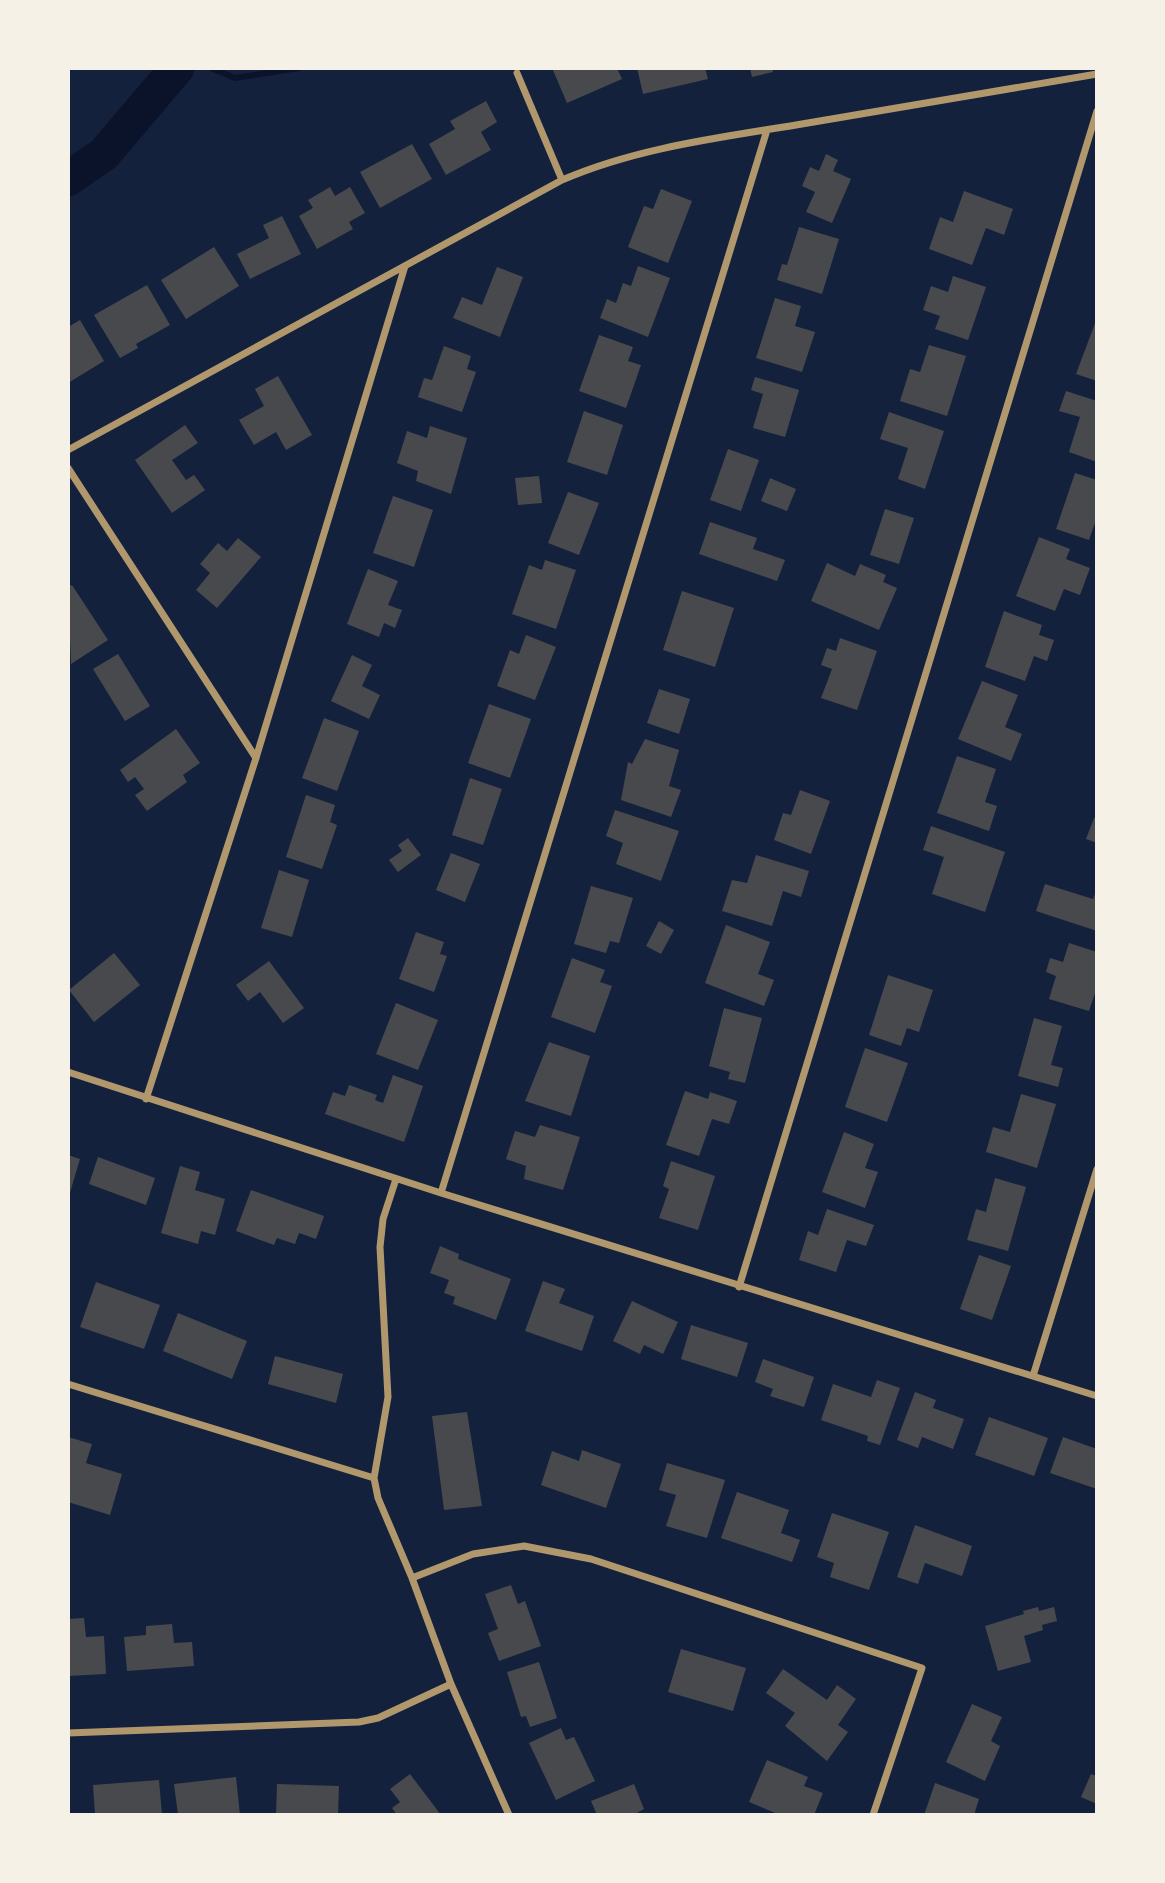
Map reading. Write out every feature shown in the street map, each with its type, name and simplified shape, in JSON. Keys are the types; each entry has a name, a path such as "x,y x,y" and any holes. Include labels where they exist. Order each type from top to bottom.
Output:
{"street":[{"path":"517,73 562,180"},
{"path":"68,450 562,180 626,156 1097,75"},
{"path":"739,1287 1097,111"},
{"path":"441,1194 767,130"},
{"path":"146,1100 256,758 405,266"},
{"path":"68,468 256,758"},
{"path":"68,1072 146,1100 441,1194 1097,1396"},
{"path":"1033,1376 1097,1169"},
{"path":"396,1178 383,1219 380,1247 388,1397 374,1478 378,1498 412,1578 451,1684 509,1815"},
{"path":"68,1384 374,1478"},
{"path":"412,1578 473,1553 524,1546 590,1559 922,1668 873,1815"},
{"path":"68,1733 349,1724 378,1718 451,1684"}],"building":[{"path":"552,68 617,68 622,79 567,103"},
{"path":"637,68 705,68 708,79 643,94"},
{"path":"750,68 772,68 773,72 752,77"},
{"path":"486,101 497,122 481,132 491,150 446,175 429,144 455,129 450,121"},
{"path":"412,144 432,179 380,208 360,172"},
{"path":"826,154 838,160 833,171 851,179 832,223 806,212 815,192 802,186 810,167 819,171"},
{"path":"330,187 335,196 350,187 365,213 349,222 353,229 317,249 299,216 313,208 308,200"},
{"path":"661,189 692,201 668,263 628,247 644,206 653,209"},
{"path":"964,191 1013,209 1004,235 986,228 972,265 929,249 940,217 953,222"},
{"path":"282,216 301,254 250,279 237,254 269,238 263,225"},
{"path":"799,227 839,239 822,294 777,280 782,264 787,265"},
{"path":"214,247 239,286 186,319 161,280"},
{"path":"638,266 670,278 648,337 600,318 607,299 616,303 623,283 631,286"},
{"path":"497,267 523,277 500,337 453,318 462,297 482,305"},
{"path":"953,276 986,287 968,340 935,329 940,316 923,310 931,286 948,292"},
{"path":"147,285 170,325 136,344 138,348 120,358 94,315"},
{"path":"775,298 801,306 795,326 815,332 802,372 756,358"},
{"path":"1097,318 1097,381 1076,374"},
{"path":"80,320 104,361 68,383 68,327"},
{"path":"599,335 633,347 628,361 641,365 626,408 579,391"},
{"path":"929,345 966,356 947,416 900,401 910,369 920,372"},
{"path":"444,346 471,356 467,369 476,372 462,412 418,397 424,378 432,380"},
{"path":"278,376 312,435 286,450 276,432 254,445 239,420 264,406 255,389"},
{"path":"755,377 799,390 785,437 753,428 763,394 751,390"},
{"path":"1066,391 1097,401 1097,462 1069,452 1080,417 1059,411"},
{"path":"584,411 623,425 607,475 567,462"},
{"path":"889,412 944,431 925,489 898,479 908,448 880,439"},
{"path":"185,425 198,443 172,460 186,480 194,475 205,490 172,513 135,460"},
{"path":"430,426 467,438 451,494 416,481 418,471 397,463 407,431 427,438"},
{"path":"728,449 759,460 741,511 710,500"},
{"path":"1075,473 1097,480 1097,517 1089,540 1056,529"},
{"path":"539,476 542,503 518,505 515,478"},
{"path":"770,478 796,489 787,511 761,501"},
{"path":"568,492 599,503 579,555 548,543"},
{"path":"393,496 433,510 414,567 373,553"},
{"path":"885,509 914,518 899,564 870,555"},
{"path":"710,522 757,538 753,549 785,560 777,581 699,554"},
{"path":"1039,537 1070,549 1066,559 1090,568 1080,595 1064,589 1055,611 1016,596"},
{"path":"238,538 261,557 217,608 196,590 210,573 200,564 218,543 227,551"},
{"path":"545,560 576,570 556,629 512,614 529,565 542,570"},
{"path":"827,563 855,576 860,564 886,575 883,582 897,588 879,630 811,601"},
{"path":"368,569 398,581 388,605 402,610 395,628 384,623 379,637 347,624"},
{"path":"72,585 108,640 71,664 68,587"},
{"path":"682,591 734,608 715,667 663,650"},
{"path":"1004,611 1042,625 1039,635 1054,640 1047,661 1034,656 1025,681 985,667"},
{"path":"526,635 556,647 535,700 497,686 510,650 519,654"},
{"path":"840,638 877,651 857,710 821,698 832,669 821,665 827,648 836,651"},
{"path":"118,654 150,706 125,721 93,669"},
{"path":"352,655 372,665 362,686 380,695 369,719 331,701"},
{"path":"982,681 1018,695 1005,727 1022,734 1011,761 958,739"},
{"path":"659,689 690,699 679,734 647,723"},
{"path":"489,704 531,719 510,778 468,763"},
{"path":"324,718 359,731 337,791 302,778"},
{"path":"176,729 200,763 183,775 187,782 147,811 135,795 144,789 135,777 128,782 120,770"},
{"path":"645,739 679,750 669,786 681,790 671,817 621,800 628,762 632,764"},
{"path":"957,756 996,769 985,802 997,806 989,831 937,813"},
{"path":"470,778 502,789 483,845 452,835"},
{"path":"800,790 830,801 811,854 774,840 783,813 791,815"},
{"path":"306,795 335,805 330,822 337,825 322,869 286,857"},
{"path":"615,810 679,831 661,881 616,864 623,843 606,836"},
{"path":"1094,818 1097,819 1097,843 1086,839"},
{"path":"931,826 1005,852 985,912 932,894 944,857 923,850"},
{"path":"408,838 421,855 398,872 389,860 402,851 398,845"},
{"path":"451,853 480,864 465,902 436,890"},
{"path":"756,855 809,871 801,897 783,891 772,926 722,911 732,880 747,883"},
{"path":"279,870 309,880 292,937 261,928"},
{"path":"1045,884 1093,899 1097,889 1097,931 1036,911"},
{"path":"591,886 633,898 619,943 610,941 606,953 574,944"},
{"path":"659,921 674,930 661,954 646,946"},
{"path":"726,925 770,942 758,974 774,980 764,1006 705,983"},
{"path":"416,932 444,942 440,954 447,956 434,992 399,979"},
{"path":"1069,943 1097,952 1097,987 1089,1011 1049,999 1056,976 1046,972 1050,958 1063,962"},
{"path":"114,953 140,985 94,1022 69,990"},
{"path":"572,958 605,970 600,982 612,986 595,1033 551,1017"},
{"path":"269,961 304,1008 283,1023 260,992 248,1001 236,985"},
{"path":"888,975 933,990 919,1032 907,1028 901,1046 869,1035"},
{"path":"396,1003 438,1020 418,1070 376,1054"},
{"path":"724,1008 762,1018 745,1083 728,1079 730,1072 709,1066"},
{"path":"1034,1018 1062,1026 1051,1065 1063,1068 1058,1087 1018,1076"},
{"path":"549,1042 590,1056 571,1116 525,1101"},
{"path":"865,1048 908,1063 887,1122 845,1107"},
{"path":"393,1075 423,1086 404,1142 325,1114 333,1092 345,1096 349,1085 377,1095 375,1100 383,1103"},
{"path":"685,1091 708,1099 710,1092 737,1101 729,1124 712,1119 699,1156 666,1145"},
{"path":"1021,1094 1056,1104 1037,1168 986,1152 993,1127 1010,1132"},
{"path":"540,1125 580,1137 563,1190 524,1179 526,1166 506,1159 515,1131 535,1137"},
{"path":"844,1132 874,1144 865,1168 878,1172 865,1208 822,1192"},
{"path":"68,1155 80,1159 69,1196 68,1196"},
{"path":"98,1157 155,1178 146,1205 89,1184"},
{"path":"671,1161 715,1176 698,1230 659,1218 669,1189 663,1186"},
{"path":"180,1166 200,1172 195,1190 225,1199 215,1235 201,1231 198,1244 161,1233"},
{"path":"995,1178 1026,1187 1008,1251 967,1240 976,1209 986,1212"},
{"path":"251,1190 324,1216 316,1239 299,1233 295,1244 277,1238 274,1245 236,1231"},
{"path":"827,1209 874,1225 866,1246 847,1240 836,1272 799,1260 808,1231 818,1235"},
{"path":"440,1246 459,1254 458,1259 511,1279 496,1320 453,1304 455,1297 444,1293 449,1280 430,1273"},
{"path":"979,1255 1011,1266 992,1320 960,1309"},
{"path":"543,1281 565,1289 559,1303 594,1316 582,1351 525,1331"},
{"path":"96,1282 160,1305 144,1349 80,1327"},
{"path":"632,1301 678,1322 663,1354 644,1345 640,1354 613,1341"},
{"path":"178,1313 247,1341 232,1379 163,1351"},
{"path":"691,1325 748,1343 737,1377 681,1359"},
{"path":"275,1356 343,1374 336,1403 268,1384"},
{"path":"763,1359 814,1377 804,1407 770,1396 773,1389 755,1382"},
{"path":"877,1380 900,1388 880,1445 867,1441 868,1436 821,1420 833,1384 871,1397"},
{"path":"915,1392 936,1400 933,1408 964,1419 953,1449 922,1437 918,1448 897,1440"},
{"path":"467,1412 482,1506 444,1510 432,1416"},
{"path":"989,1417 1048,1438 1034,1476 975,1455"},
{"path":"68,1437 92,1444 86,1463 122,1474 110,1515 68,1502"},
{"path":"1063,1437 1097,1449 1097,1489 1050,1473"},
{"path":"582,1450 621,1464 606,1508 541,1485 552,1451 579,1461"},
{"path":"667,1463 725,1480 707,1538 666,1526 676,1495 659,1490"},
{"path":"737,1492 789,1510 781,1533 800,1540 792,1562 721,1538"},
{"path":"832,1513 889,1532 869,1590 830,1577 834,1563 817,1557"},
{"path":"915,1525 972,1546 962,1576 925,1563 918,1584 897,1577"},
{"path":"511,1585 518,1604 525,1601 541,1646 499,1661 488,1633 498,1629 485,1594"},
{"path":"1038,1607 1039,1611 1054,1607 1057,1621 1042,1625 1043,1630 1024,1636 1031,1662 998,1671 985,1626"},
{"path":"84,1618 86,1637 104,1636 106,1674 68,1676 68,1619"},
{"path":"172,1624 174,1643 192,1642 194,1666 127,1671 124,1637 146,1635 146,1626"},
{"path":"681,1649 746,1668 733,1711 668,1692"},
{"path":"539,1662 557,1718 530,1727 526,1716 521,1717 507,1672"},
{"path":"783,1669 827,1700 837,1685 856,1699 838,1725 848,1732 827,1761 785,1726 795,1713 766,1693"},
{"path":"972,1704 1002,1717 991,1741 1000,1746 985,1781 946,1762"},
{"path":"561,1728 566,1740 574,1737 595,1781 556,1800 529,1743"},
{"path":"767,1760 808,1777 804,1786 823,1793 814,1815 780,1815 749,1802"},
{"path":"410,1774 441,1815 397,1815 392,1808 400,1802 390,1789"},
{"path":"1091,1774 1097,1776 1097,1804 1081,1797"},
{"path":"236,1777 240,1815 178,1815 174,1784"},
{"path":"159,1780 162,1815 95,1815 93,1785"},
{"path":"935,1783 979,1799 974,1815 924,1815"},
{"path":"277,1784 339,1786 338,1815 276,1815"},
{"path":"634,1784 644,1809 633,1815 597,1815 591,1801"}],"waterway":[{"path":"68,179 104,154 177,68"},
{"path":"211,68 235,78 299,68"}]}
